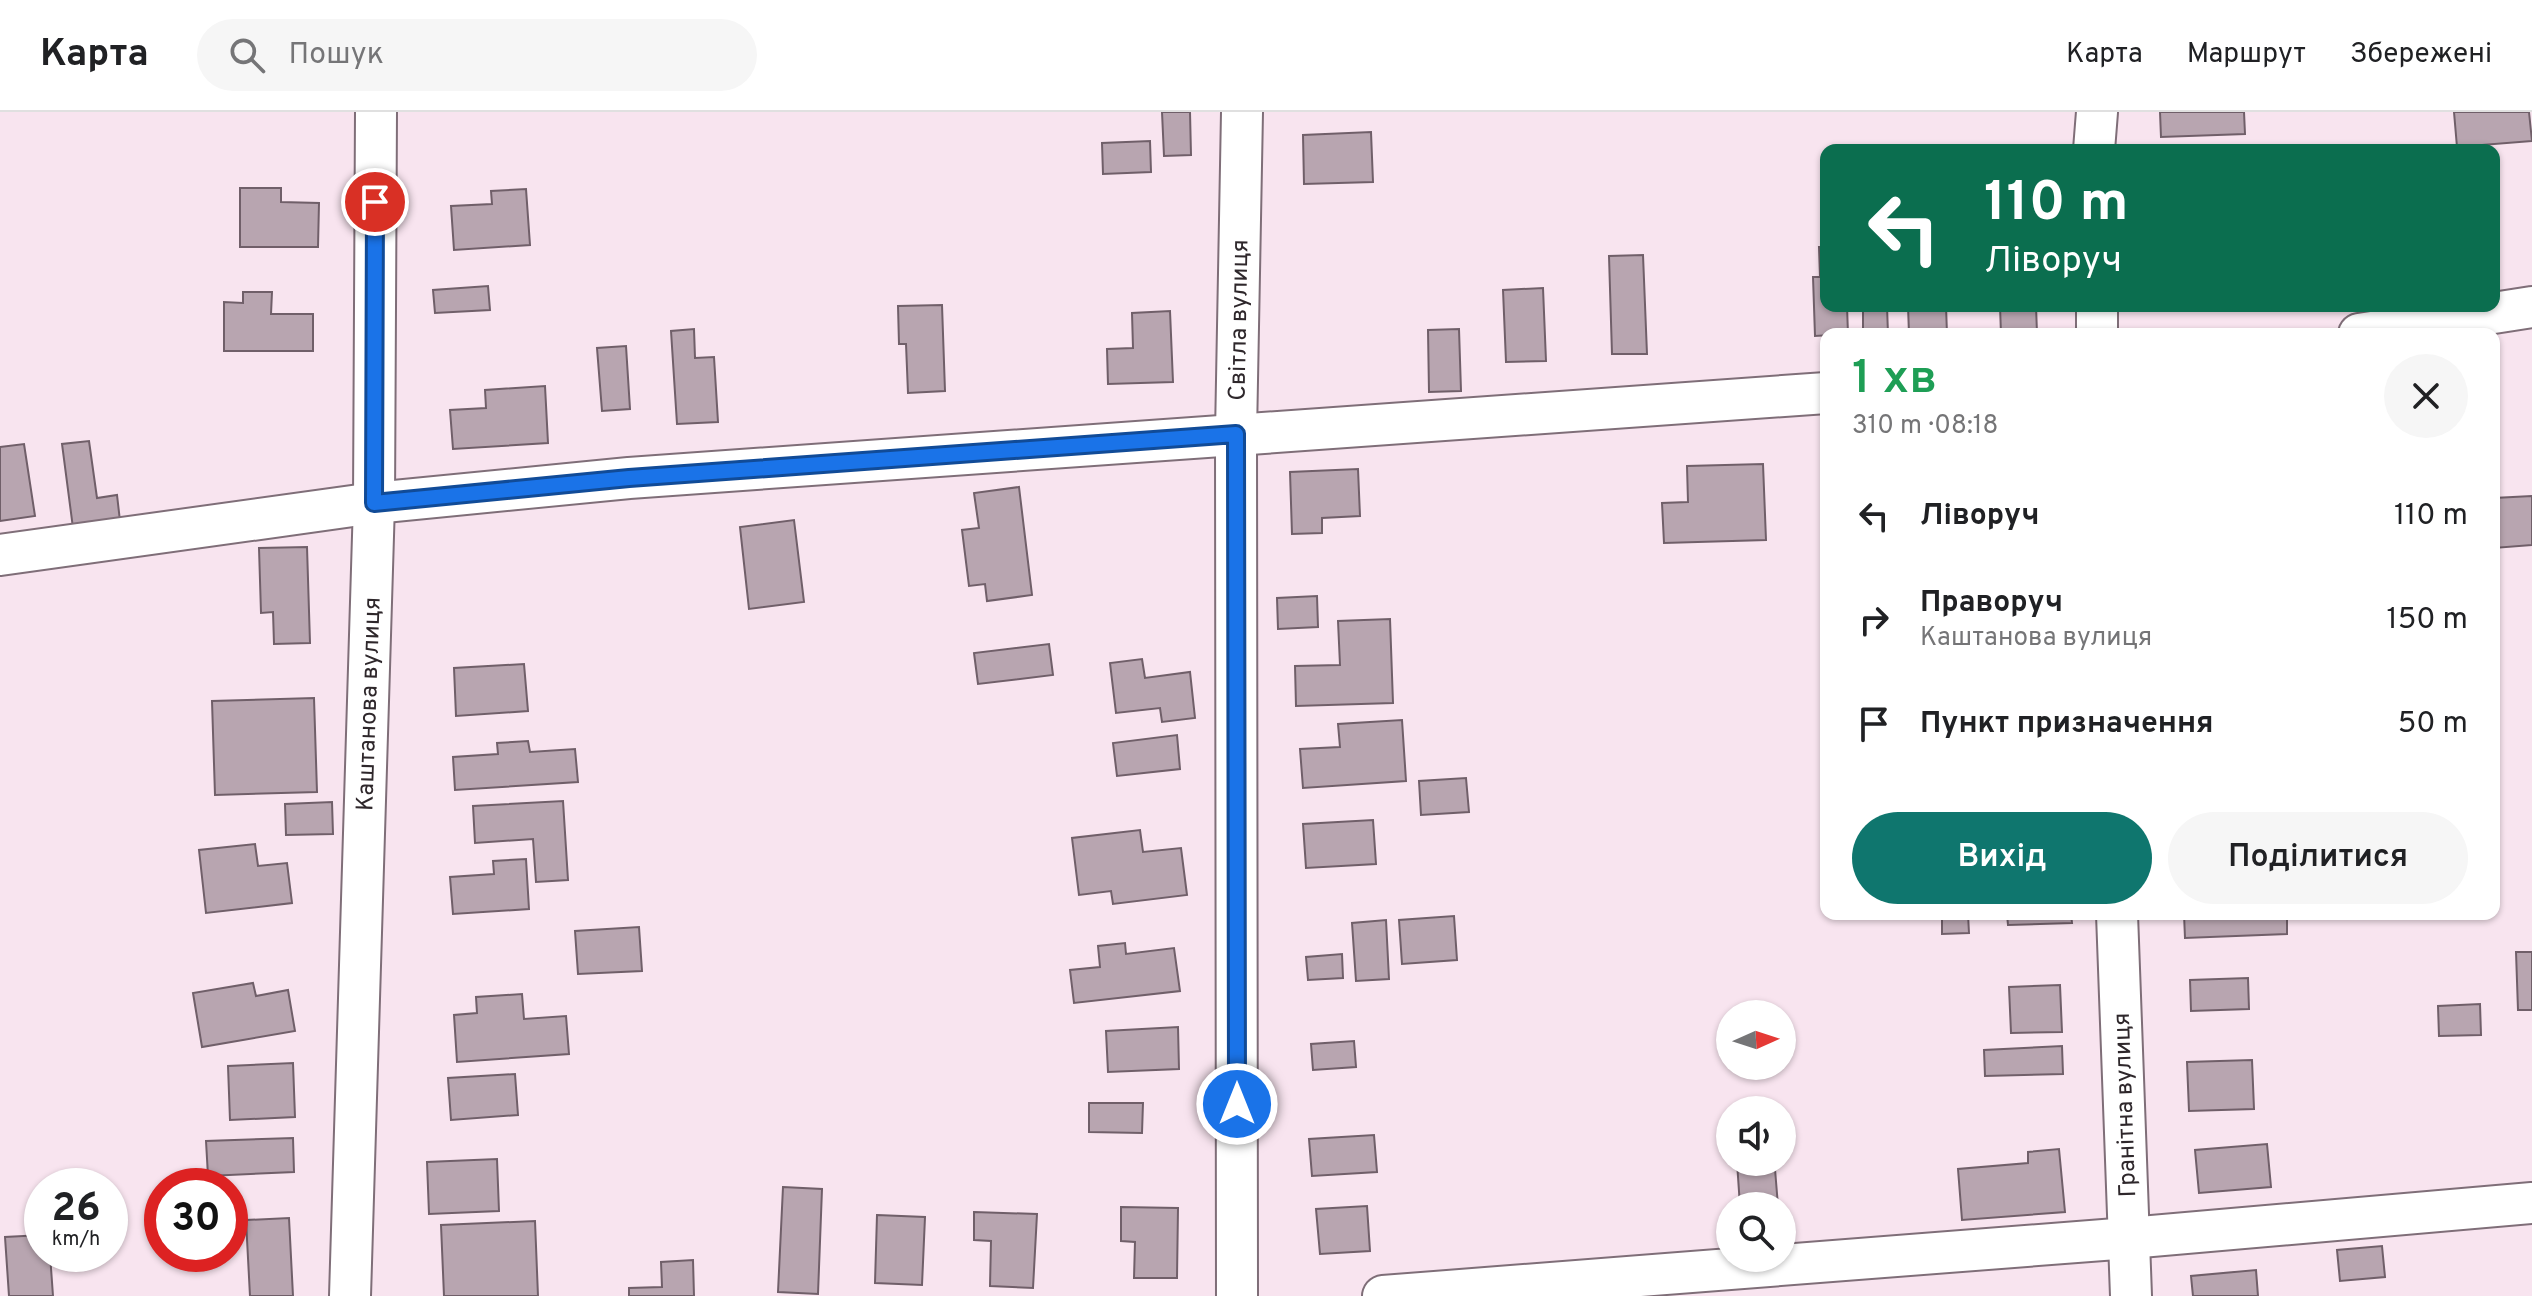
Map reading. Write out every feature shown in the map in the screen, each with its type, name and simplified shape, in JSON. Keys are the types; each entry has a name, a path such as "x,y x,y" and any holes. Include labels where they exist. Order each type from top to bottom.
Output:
{"street":[{"name":"Каштанова вулиця","path":"350,1296 374,503 376,112"},
{"name":"Світла вулиця","path":"1237,1296 1236,434 1242,112"},
{"path":"2094,144 2097,112"},
{"path":"2397,328 2532,307"},
{"path":"0,555 374,503 629,478 1820,393"},
{"name":"Гранітна вулиця","path":"2117,920 2131,1296"},
{"path":"1383,1296 2532,1203"}],"building":[{"path":"1162,112 1190,112 1191,155 1164,156"},
{"path":"2160,112 2244,112 2245,134 2161,137"},
{"path":"2454,112 2529,112 2532,141 2457,144"},
{"path":"1371,132 1373,182 1304,184 1303,135"},
{"path":"1150,141 1151,172 1103,174 1102,143"},
{"path":"240,188 281,188 281,202 319,203 318,247 240,247"},
{"path":"526,189 530,245 454,250 451,206 492,204 491,191"},
{"path":"1643,255 1647,354 1612,354 1609,256"},
{"path":"1813,277 1820,277 1820,312 1847,312 1848,328 1820,328 1820,336 1815,336"},
{"path":"488,286 490,310 435,313 433,290"},
{"path":"1543,288 1546,361 1506,362 1503,290"},
{"path":"243,292 272,292 271,314 313,314 313,351 224,351 224,302 243,303"},
{"path":"942,305 945,391 908,393 906,344 899,344 898,306"},
{"path":"1170,311 1173,382 1108,384 1107,349 1133,348 1132,313"},
{"path":"1863,312 1887,312 1888,328 1863,328"},
{"path":"1908,312 1946,312 1947,328 1909,328"},
{"path":"2000,312 2036,312 2037,328 2001,328"},
{"path":"694,329 695,358 714,357 718,422 677,424 671,331"},
{"path":"1459,329 1461,391 1429,392 1428,330"},
{"path":"626,346 630,409 602,411 597,348"},
{"path":"545,386 548,443 453,449 450,410 486,408 485,390"},
{"path":"89,441 97,498 117,495 120,521 73,528 62,444"},
{"path":"24,444 35,516 0,521 0,447"},
{"path":"1763,464 1766,540 1664,543 1662,503 1688,502 1687,466"},
{"path":"1358,469 1360,516 1322,518 1322,533 1292,534 1290,472"},
{"path":"1019,487 1032,595 987,601 985,584 969,586 962,530 979,528 974,493"},
{"path":"2532,496 2532,545 2500,548 2500,498"},
{"path":"794,520 804,602 749,609 740,527"},
{"path":"307,547 310,643 274,644 273,612 261,613 259,548"},
{"path":"1317,596 1318,627 1278,629 1277,598"},
{"path":"1390,619 1393,703 1296,706 1295,666 1340,665 1338,621"},
{"path":"1049,644 1053,675 978,684 974,653"},
{"path":"1142,659 1145,678 1190,672 1195,718 1162,722 1160,708 1116,713 1110,663"},
{"path":"524,664 528,711 456,716 454,668"},
{"path":"314,698 317,792 215,795 212,701"},
{"path":"1402,720 1406,781 1303,788 1300,749 1340,747 1338,724"},
{"path":"1177,735 1180,769 1117,776 1113,743"},
{"path":"528,741 530,752 575,749 578,782 455,790 453,757 498,754 497,743"},
{"path":"1466,778 1469,812 1421,815 1419,781"},
{"path":"563,801 568,880 536,882 533,839 475,843 473,806"},
{"path":"332,802 333,834 286,835 285,804"},
{"path":"1373,820 1376,864 1306,868 1303,824"},
{"path":"1140,830 1143,852 1181,848 1187,895 1113,904 1111,891 1079,895 1072,838"},
{"path":"255,844 258,866 287,863 292,903 206,913 199,850"},
{"path":"526,859 529,909 453,914 450,877 494,874 493,861"},
{"path":"1454,916 1457,960 1402,964 1399,920"},
{"path":"1386,920 1389,979 1356,981 1352,923"},
{"path":"1942,920 1968,920 1969,933 1942,934"},
{"path":"2008,920 2072,920 2072,923 2008,925"},
{"path":"2184,920 2287,920 2287,934 2185,938"},
{"path":"639,927 642,971 578,974 575,931"},
{"path":"1125,943 1126,954 1174,948 1180,991 1074,1003 1070,970 1100,967 1098,946"},
{"path":"2516,952 2532,952 2532,1010 2518,1010"},
{"path":"1342,954 1343,978 1308,980 1306,957"},
{"path":"2248,978 2249,1009 2191,1011 2190,980"},
{"path":"253,983 256,996 288,990 295,1031 202,1047 193,993"},
{"path":"2060,985 2062,1032 2011,1033 2009,987"},
{"path":"522,994 524,1019 566,1016 569,1054 457,1062 454,1015 477,1013 476,997"},
{"path":"2480,1004 2481,1035 2439,1036 2438,1006"},
{"path":"1178,1027 1179,1069 1108,1072 1106,1031"},
{"path":"1354,1041 1356,1067 1313,1070 1311,1044"},
{"path":"2062,1046 2063,1074 1985,1076 1984,1050"},
{"path":"2252,1060 2254,1109 2189,1111 2187,1062"},
{"path":"293,1063 295,1117 230,1120 228,1066"},
{"path":"515,1074 518,1115 451,1120 448,1078"},
{"path":"1089,1103 1143,1103 1142,1133 1089,1132"},
{"path":"1374,1135 1377,1172 1312,1176 1309,1139"},
{"path":"293,1138 294,1172 248,1174 248,1168 208,1168 206,1141"},
{"path":"2267,1144 2271,1187 2199,1193 2195,1150"},
{"path":"2059,1149 2065,1212 1962,1220 1958,1169 2028,1163 2028,1152"},
{"path":"497,1159 499,1211 429,1214 427,1162"},
{"path":"1738,1176 1776,1176 1777,1192 1739,1192"},
{"path":"783,1187 822,1189 818,1294 778,1292"},
{"path":"1367,1206 1370,1251 1320,1254 1316,1209"},
{"path":"1121,1207 1178,1208 1177,1278 1134,1278 1135,1242 1121,1241"},
{"path":"974,1212 1037,1214 1033,1288 990,1286 991,1241 974,1240"},
{"path":"877,1215 925,1217 922,1285 875,1283"},
{"path":"289,1218 293,1296 250,1296 248,1220"},
{"path":"535,1221 538,1296 444,1296 441,1225"},
{"path":"24,1236 24,1272 51,1272 53,1296 9,1296 5,1237"},
{"path":"2382,1246 2385,1277 2340,1281 2337,1250"},
{"path":"693,1260 694,1296 629,1296 629,1288 662,1287 661,1262"},
{"path":"2256,1270 2258,1296 2193,1296 2191,1276"}],"route":[{"path":"375,202 374,503 629,478 1236,434 1237,1104"}]}
